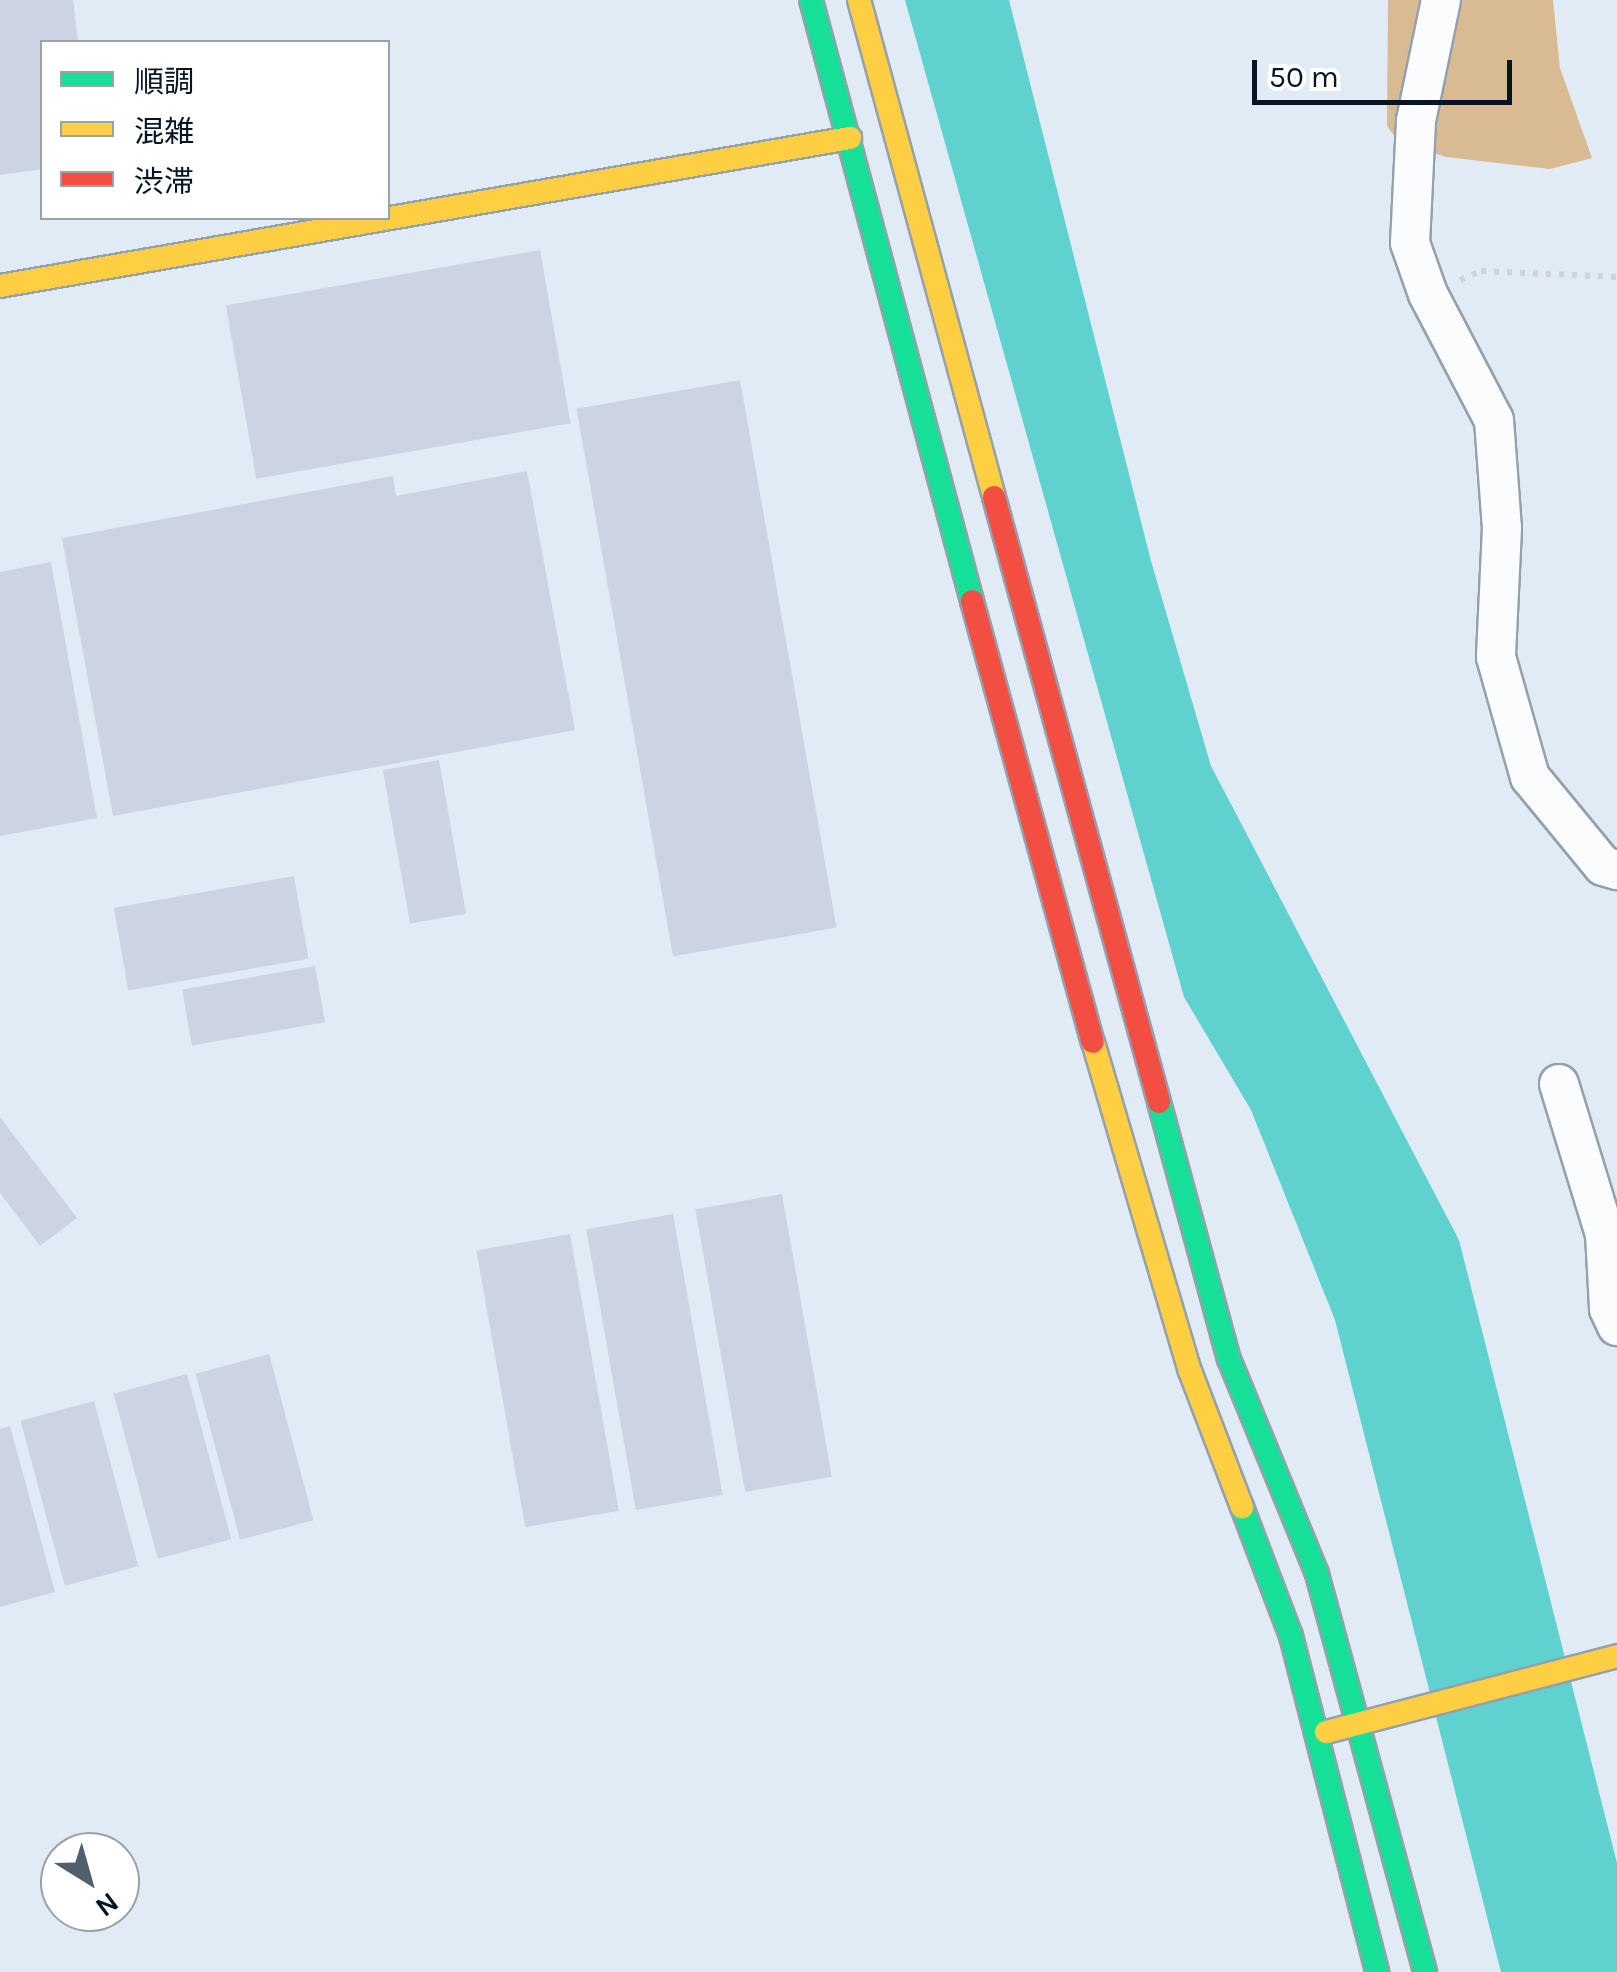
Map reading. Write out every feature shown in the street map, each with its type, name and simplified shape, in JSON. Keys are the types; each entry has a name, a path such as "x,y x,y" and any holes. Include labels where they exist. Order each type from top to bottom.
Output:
{"street":[{"path":"811,0 1062,940 1190,1371 1291,1636 1377,1972"},
{"path":"859,0 1229,1359 1316,1574 1360,1723 1425,1972"},
{"path":"1441,0 1416,121 1410,242 1428,294 1494,420 1502,528 1496,657 1530,777 1602,866 1617,870"},
{"path":"390,218 850,138"},
{"path":"0,286 379,220"},
{"path":"1559,1084 1605,1234 1609,1309 1617,1326"},
{"path":"1315,1735 1576,1662 1617,1656"}],"path":[{"path":"1428,294 1481,271 1617,277"}],"shaded area":[{"path":"1388,0 1553,0 1560,68 1592,158 1550,169 1446,157 1398,141 1387,126"}],"water":[{"path":"905,0 1009,0 1151,561 1211,766 1459,1240 1617,1863 1617,1972 1501,1972 1335,1320 1251,1110 1184,997"}],"building":[{"path":"0,0 73,0 78,40 40,40 40,169 0,175"},
{"path":"540,250 571,423 256,479 226,305"},
{"path":"740,380 837,928 673,956 577,409"},
{"path":"527,471 575,730 113,816 62,538 393,476 396,496"},
{"path":"51,562 97,818 0,836 0,572"},
{"path":"439,760 466,914 410,924 383,770"},
{"path":"294,876 309,959 128,991 114,908"},
{"path":"315,966 325,1022 192,1046 182,989"},
{"path":"0,1117 77,1218 40,1246 0,1193"},
{"path":"782,1194 832,1477 745,1492 695,1209"},
{"path":"673,1214 722,1495 636,1510 586,1229"},
{"path":"570,1234 619,1511 525,1527 476,1250"},
{"path":"269,1354 314,1520 240,1540 196,1374"},
{"path":"187,1374 231,1539 158,1559 114,1394"},
{"path":"94,1401 138,1566 65,1586 21,1421"},
{"path":"10,1426 55,1592 0,1607 0,1429"}],"traffic: fast":[{"path":"811,0 972,601"},
{"path":"1159,1102 1229,1359 1317,1574 1425,1972"},
{"path":"1242,1507 1291,1636 1377,1972"}],"traffic: slow":[{"path":"859,0 994,497"},
{"path":"390,218 850,138"},
{"path":"0,286 379,220"},
{"path":"1093,1042 1190,1371 1242,1507"},
{"path":"1326,1732 1617,1656"}],"traffic: jam":[{"path":"994,497 1159,1102"},
{"path":"972,601 1093,1042"}]}
